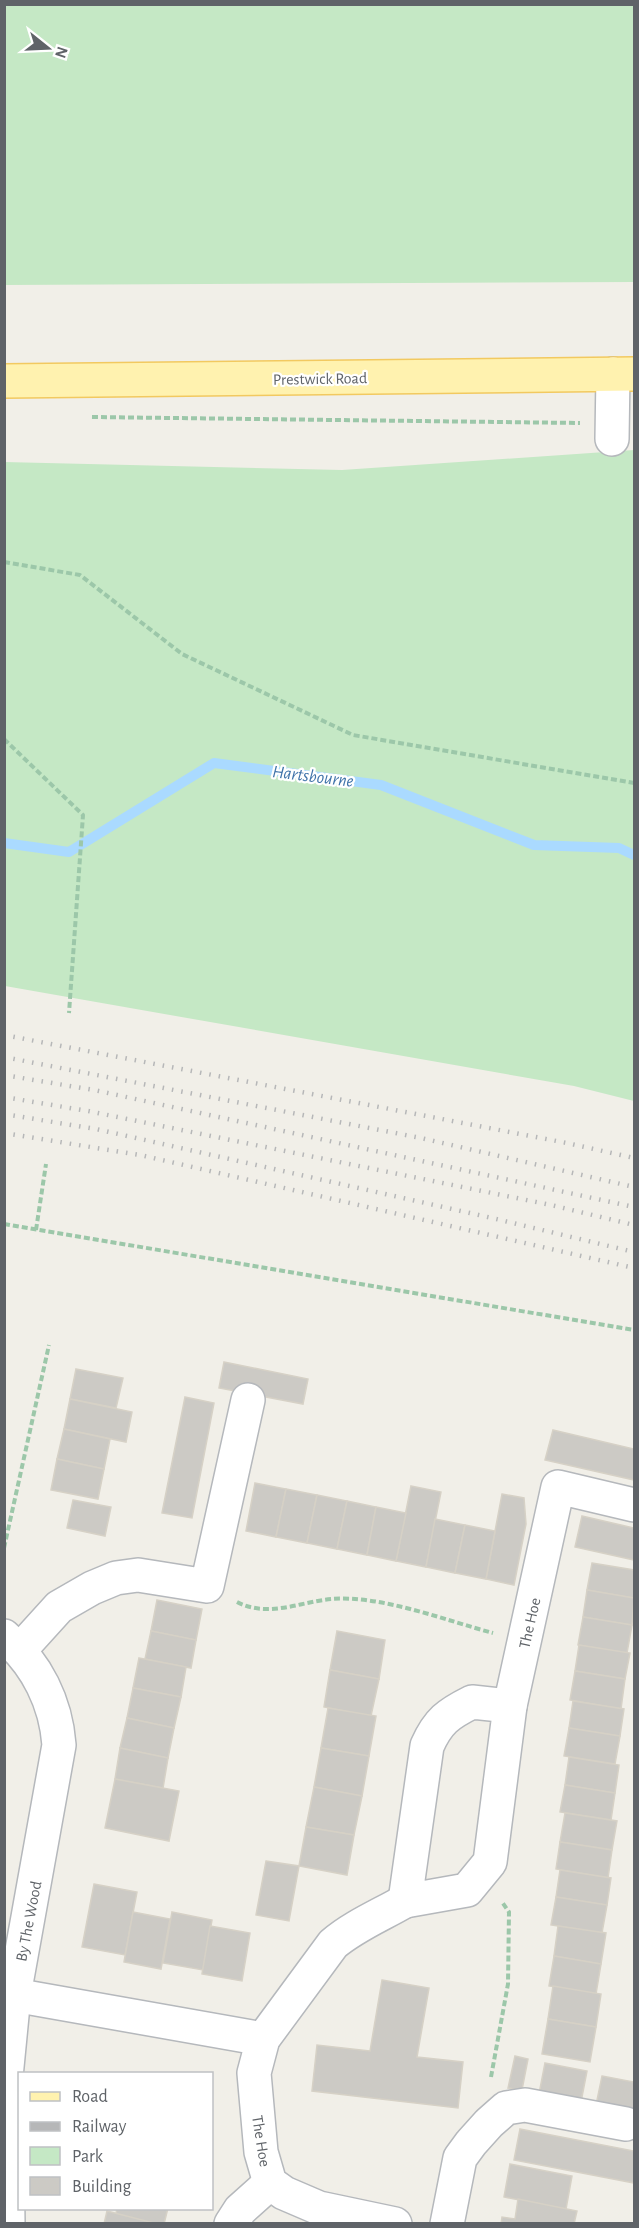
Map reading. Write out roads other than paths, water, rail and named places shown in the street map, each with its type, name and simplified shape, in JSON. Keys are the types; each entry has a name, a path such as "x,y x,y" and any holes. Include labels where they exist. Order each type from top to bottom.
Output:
{"main road":[{"name":"Prestwick Road","path":"4,381 624,374"}],"street":[{"path":"612,431 624,374"},
{"path":"12,1643 59,1607 92,1588 116,1578 138,1575 207,1586 248,1400"},
{"name":"The Hoe","path":"394,2223 319,2208 284,2193 270,2183 261,2152 254,2073 263,2039 333,1944 347,1932 405,1901 467,1890 482,1874 490,1862 510,1706 558,1487 634,1505"},
{"name":"By The Wood","path":"8,2223 5,2156 6,2077 14,1995 59,1745 57,1724 46,1690 33,1667 12,1643"},
{"path":"405,1901 427,1746 435,1729 450,1713 472,1702 510,1706"},
{"path":"14,1995 263,2039"},
{"path":"447,2223 460,2158 489,2123 506,2108 525,2105 626,2124"},
{"path":"231,2223 240,2210 270,2183"}],"waterway":[{"name":"Hartsbourne","path":"4,843 69,852 214,763 381,785 534,845 619,848 634,855"}],"railway":[{"path":"4,1035 567,1143 634,1158"},
{"path":"4,1057 421,1138 634,1187"},
{"path":"4,1075 94,1090 634,1207"},
{"path":"4,1097 88,1111 551,1205 634,1225"},
{"path":"4,1114 96,1129 634,1252"},
{"path":"4,1133 140,1155 634,1268"}]}
